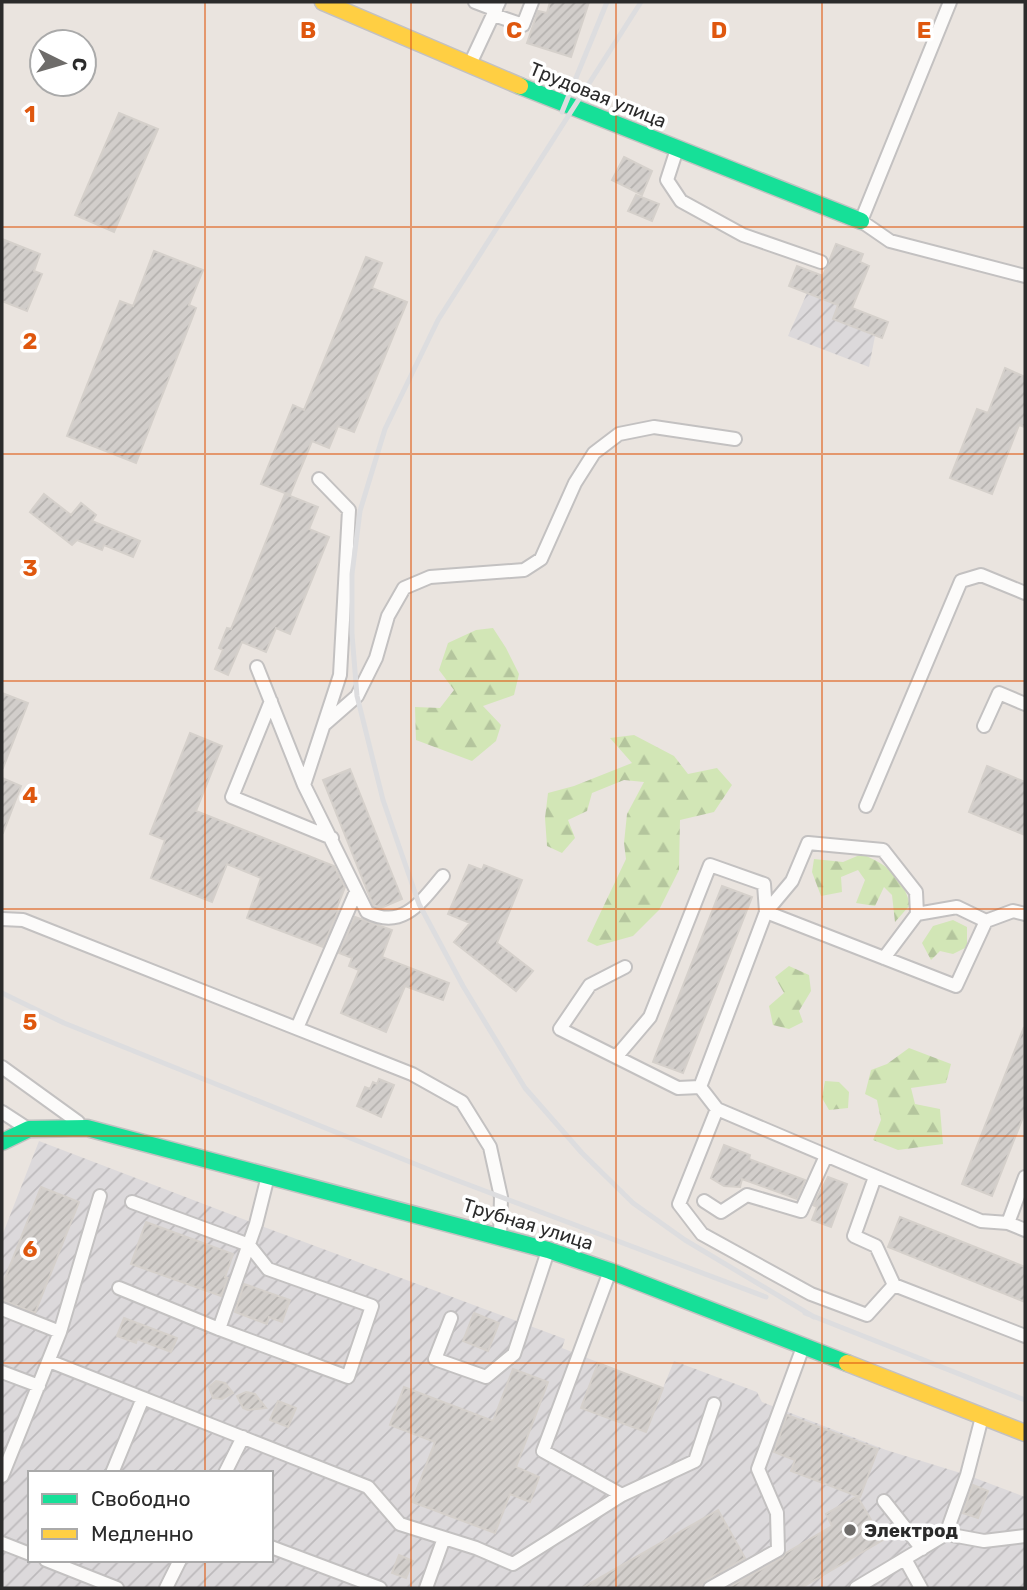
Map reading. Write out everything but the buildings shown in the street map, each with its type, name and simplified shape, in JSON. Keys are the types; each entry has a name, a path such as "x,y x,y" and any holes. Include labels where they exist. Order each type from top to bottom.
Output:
{"street":[{"name":"Трудовая улица","path":"323,2 677,149 861,220"},
{"name":"Трубная улица","path":"2,1142 29,1129 87,1128 500,1236 610,1271 1025,1433"}],"lane":[{"path":"475,2 496,9 523,25 532,2"},
{"path":"950,2 861,220 890,241 1025,276"},
{"path":"469,64 496,9"},
{"path":"677,149 667,180 681,201 743,235 821,262"},
{"path":"325,724 357,696 376,658 388,616 404,588 430,577 524,570 541,559 575,483 594,453 619,434 654,427 735,439"},
{"path":"304,785 340,676 349,510 319,479"},
{"path":"866,806 961,581 981,575 1025,593"},
{"path":"257,667 304,785 367,912 381,919 398,917 419,904 443,876"},
{"path":"984,726 999,692 1025,704"},
{"path":"271,701 232,797 332,838"},
{"path":"700,1087 766,912 792,881 808,843 883,850 916,892 917,914 884,958"},
{"path":"616,1057 650,1017 710,865 764,884 766,912"},
{"path":"297,1028 356,892"},
{"path":"917,914 957,907 986,921"},
{"path":"766,912 956,986 986,921 1013,911 1025,914"},
{"path":"2,919 23,920 297,1028 412,1074 462,1102 490,1147 501,1197 500,1236"},
{"path":"625,967 590,985 560,1028 678,1088 700,1087"},
{"path":"2,1067 87,1128"},
{"path":"700,1087 716,1109 981,1221 1007,1223 1025,1230"},
{"path":"716,1109 678,1204 702,1234 811,1294 867,1315 894,1285"},
{"path":"2,1111 29,1129"},
{"path":"704,1201 721,1212 747,1195 802,1211 826,1156"},
{"path":"219,1329 249,1245 268,1175"},
{"path":"875,1177 854,1236 876,1245 894,1285 1025,1336"},
{"path":"1007,1223 1025,1177"},
{"path":"2,1476 61,1332 100,1196"},
{"path":"119,1288 348,1377 372,1306 268,1269 249,1245 132,1202"},
{"path":"451,1318 435,1359 486,1377 514,1354 548,1250"},
{"path":"610,1271 543,1451 622,1495"},
{"path":"2,1308 61,1332"},
{"path":"710,1588 778,1550 777,1513 758,1469 803,1347"},
{"path":"49,1361 368,1487 400,1524 476,1548 513,1564 622,1495 695,1461 714,1404"},
{"path":"2,1372 39,1386"},
{"path":"113,1471 143,1398"},
{"path":"856,1588 946,1534 967,1475 982,1416"},
{"path":"226,1471 243,1437"},
{"path":"884,1501 922,1549"},
{"path":"946,1534 984,1541 1025,1536"},
{"path":"426,1588 444,1538"},
{"path":"2,1543 28,1553"},
{"path":"273,1548 380,1588"},
{"path":"905,1559 921,1588"},
{"path":"166,1588 179,1562"},
{"path":"73,1565 117,1588"}],"shaded area":[{"path":"807,293 868,315 862,331 875,336 869,367 788,336"},
{"path":"39,1141 565,1339 562,1348 663,1388 674,1361 757,1392 762,1402 886,1450 967,1475 1025,1497 1025,1588 2,1588 2,1236"}],"green space":[{"path":"493,628 519,674 514,695 483,706 501,725 496,741 472,761 416,740 415,707 440,708 454,690 439,670 448,643 476,630"},
{"path":"634,735 674,756 688,774 717,768 732,785 714,812 680,820 679,870 659,910 633,936 597,946 587,941 626,859 624,843 627,814 644,782 624,780 592,793 587,811 568,820 575,838 562,853 547,846 545,818 548,793 574,786 632,763 610,738"},
{"path":"862,854 886,867 903,886 910,905 895,922 892,895 884,887 875,906 856,903 865,880 858,870 841,877 842,892 821,896 812,872 814,859 843,862"},
{"path":"953,920 967,927 967,947 953,954 940,951 931,960 922,943 933,926"},
{"path":"789,966 809,975 811,991 799,1011 803,1022 789,1029 773,1025 769,1006 784,993 775,977"},
{"path":"909,1048 951,1064 946,1083 911,1088 915,1104 940,1109 943,1144 898,1150 873,1140 881,1120 877,1100 865,1094 871,1070 887,1064"},
{"path":"825,1081 839,1082 849,1092 848,1108 829,1110 822,1098"}],"railway":[{"path":"562,112 607,2"},
{"path":"641,2 438,320 385,429 360,511 352,574 352,634 357,696 383,800 419,904 463,986 525,1088 582,1153 633,1203 685,1240 814,1317"},
{"path":"2,993 64,1023 440,1174 766,1297"},
{"path":"805,1313 1025,1400"}],"traffic: fast":[{"path":"520,86 861,221"},
{"path":"2,1142 29,1129 87,1128 548,1250 610,1271 847,1363"}],"traffic: slow":[{"path":"323,2 520,86"},
{"path":"847,1363 1025,1433"}],"place":[{"name":"Электрод","path":"850,1530"}]}
